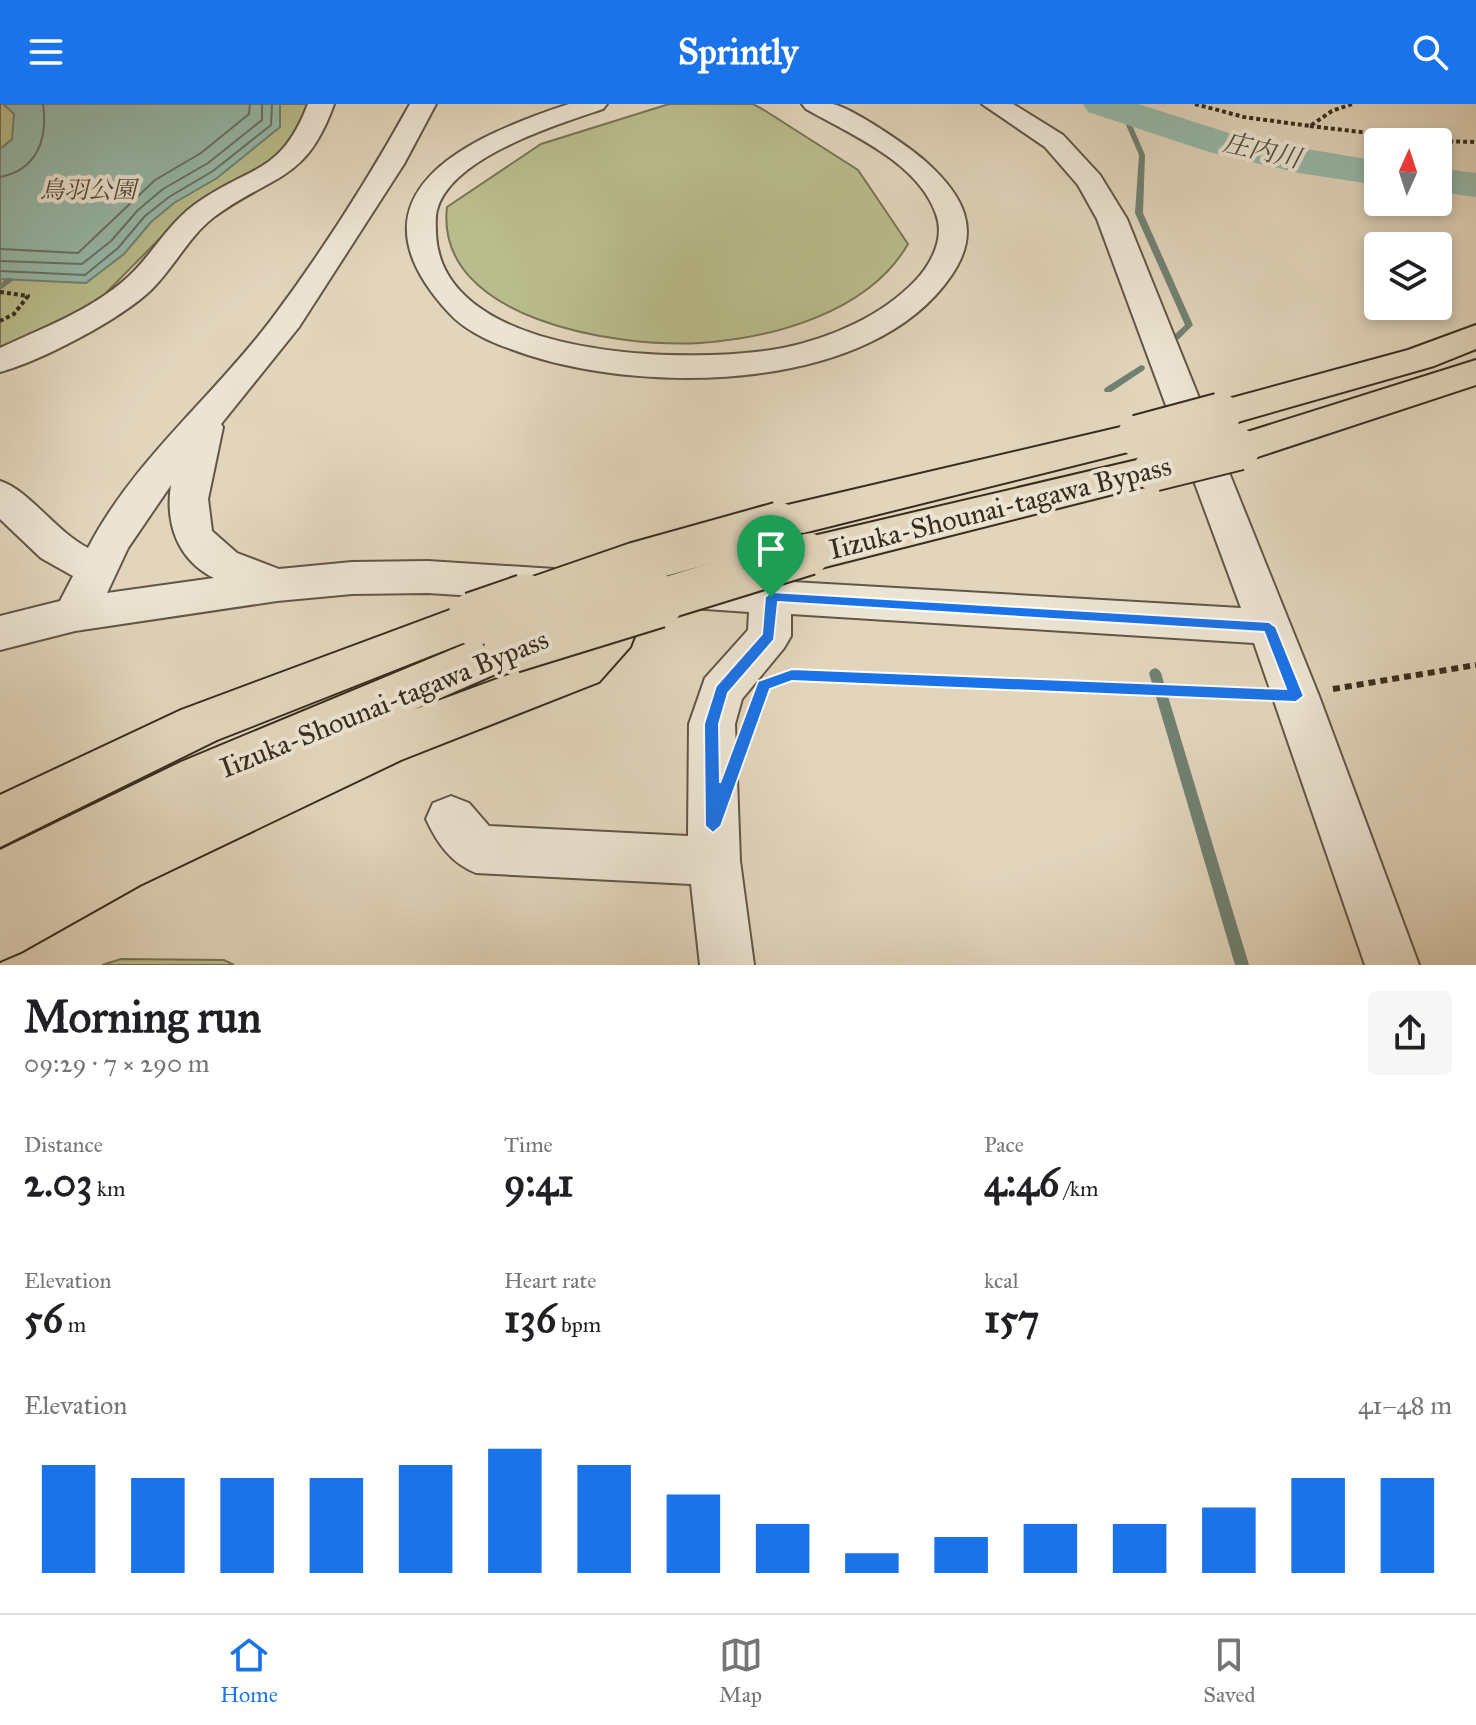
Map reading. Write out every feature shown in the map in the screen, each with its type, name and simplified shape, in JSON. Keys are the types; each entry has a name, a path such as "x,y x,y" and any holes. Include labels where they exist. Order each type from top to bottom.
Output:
{"highway":[{"path":"1261,404 1476,316"},
{"name":"Iizuka-Shounai-tagawa Bypass","path":"1239,435 1261,404 1421,358 1476,336"},
{"name":"Iizuka-Shounai-tagawa Bypass","path":"0,822 199,725 794,539 1146,453 1239,435 1476,372"},
{"path":"1239,435 1387,423 1476,395"},
{"path":"0,932 120,866 383,744 582,668 607,648 621,619 630,589"},
{"name":"Iizuka-Shounai-tagawa Bypass","path":"0,879 492,633"}],"street":[{"path":"0,361 87,317 138,285 202,212 274,171 302,147 321,104"},
{"path":"75,614 111,542 159,474 283,327 390,164 423,104"},
{"path":"594,104 520,128 447,173 435,186 423,210 420,233 427,262 438,284 464,310 500,333 545,349 602,362 652,368 755,363 822,349 876,326 914,300 937,276 949,255 953,230 952,213 938,193 903,155 815,104"},
{"path":"995,104 1054,141 1090,181 1112,219 1296,696 1392,965"},
{"path":"207,420 192,474 187,515 193,538 216,560 277,585"},
{"path":"0,495 47,543 71,560 97,569"},
{"path":"0,633 75,614 277,585 352,578 428,577 1269,627"},
{"path":"727,965 714,861 712,724 721,691 769,636 771,597"},
{"path":"451,819 476,849 714,861"}],"path":[{"path":"1195,104 1244,117 1310,126 1436,141 1476,142"},
{"path":"1310,126 1332,111 1352,104"},
{"path":"0,292 28,296 14,314 0,321"},
{"path":"778,680 792,675 1296,696 1476,665"}],"green space":[{"name":"鳥羽公園","path":"0,104 307,104 295,139 270,161 226,186 178,220 98,301 0,351"},
{"path":"669,104 753,104 764,110 858,170 908,244 891,268 845,304 788,327 758,335 700,343 624,340 580,332 538,319 500,301 470,277 451,245 447,207 541,144"},
{"path":"121,959 224,960 234,965 102,965"}],"water":[{"name":"鳥羽公園","path":"3,104 280,104 280,127 217,178 174,203 151,222 124,254 86,283 0,279 0,149 12,139 14,114"}],"waterway":[{"name":"庄内川","path":"1101,104 1222,144 1364,171"},
{"path":"1123,111 1142,155 1139,213 1189,325 1176,337"},
{"name":"庄内川","path":"1452,182 1476,185"},
{"path":"0,288 10,280"},
{"path":"1108,390 1141,368"},
{"path":"1155,673 1242,965"}],"route":[{"path":"771,597 1269,627 1296,696 792,675 764,685 713,826 712,724 721,691 769,636 771,597"}]}
